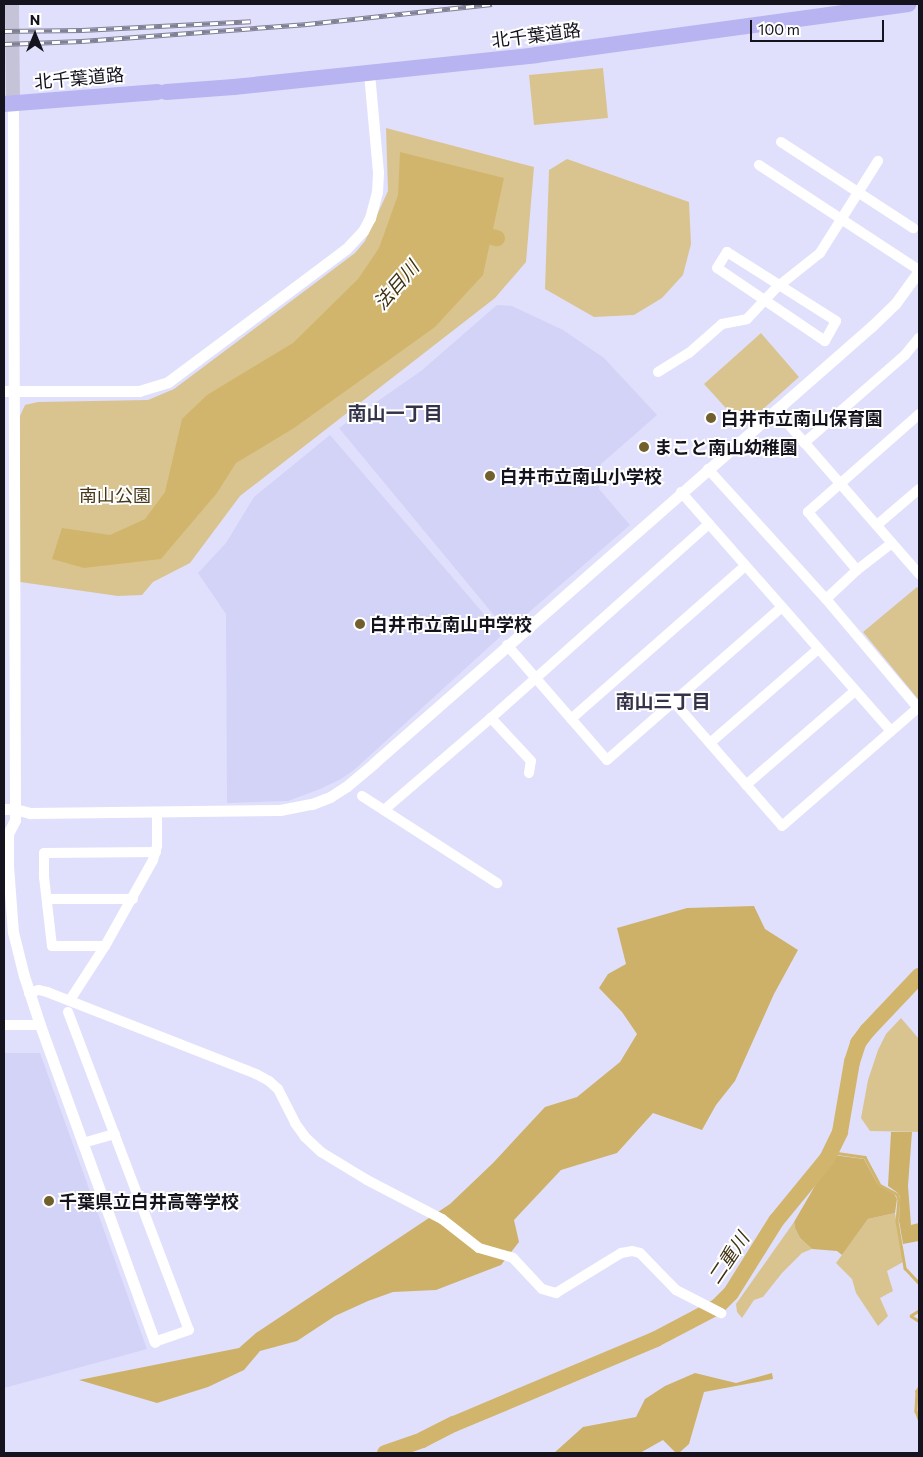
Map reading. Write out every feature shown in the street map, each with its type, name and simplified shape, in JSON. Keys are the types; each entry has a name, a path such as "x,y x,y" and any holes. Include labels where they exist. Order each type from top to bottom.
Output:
{"highway":[{"name":"北千葉道路","path":"10,102 162,92 370,74 607,46 909,4"}],"main road":[{"path":"10,102 12,4"}],"street":[{"path":"9,391 140,391 168,382 346,249 363,231 370,218 377,192 378,172 370,74"},
{"path":"10,102 8,819 6,890 13,932 29,994 155,1342 189,1330 68,1012"},
{"path":"781,142 914,228"},
{"path":"658,372 689,353 722,324 747,319 780,284 820,253 878,161"},
{"path":"8,819 30,813 157,813 280,810 312,804 330,797 374,763 872,326 895,304 919,271 759,165"},
{"path":"727,252 780,284 836,321 825,341 717,268 727,252"},
{"path":"804,443 905,355 919,338"},
{"path":"776,410 892,543 917,567"},
{"path":"857,570 808,512 919,414"},
{"path":"674,702 782,826 919,707 826,599 708,469"},
{"path":"877,525 919,489"},
{"path":"681,492 891,731"},
{"path":"384,810 491,718 709,524"},
{"path":"826,599 857,570 892,543"},
{"path":"571,719 746,566"},
{"path":"507,645 607,760 782,607"},
{"path":"710,743 818,649"},
{"path":"746,785 855,691"},
{"path":"491,718 531,761 529,773"},
{"path":"362,796 496,883"},
{"path":"70,1000 133,899 156,852 157,813"},
{"path":"105,946 52,946 44,877 44,852 156,852"},
{"path":"47,899 133,899"},
{"path":"29,994 39,990 70,1000 256,1074 269,1081 278,1090 305,1137 321,1152 367,1180 442,1219 479,1248 513,1258 542,1289 556,1293 621,1253 632,1250 640,1253 676,1290 720,1313"},
{"path":"4,1025 40,1025"},
{"path":"83,1143 115,1134"}],"shaded area":[{"name":"白井市立南山小学校","path":"497,305 512,306 563,330 604,358 657,415 601,464 599,489 630,525 507,631 339,428 421,371"},
{"name":"白井市立南山中学校","path":"330,435 502,635 354,770 341,779 288,801 227,803 226,614 198,573 226,543 254,497"},
{"path":"754,906 765,929 798,950 774,994 735,1081 716,1105 702,1130 653,1113 617,1153 561,1170 514,1220 519,1242 501,1265 436,1290 393,1292 368,1301 335,1316 297,1341 260,1351 244,1370 208,1387 157,1403 79,1380 239,1348 256,1333 450,1204 493,1163 545,1107 577,1097 620,1062 637,1034 622,1012 599,988 608,974 626,964 617,928 687,908"},
{"name":"千葉県立白井高等学校","path":"4,1053 40,1053 147,1349 4,1388"},
{"path":"891,1132 912,1132 908,1186 911,1225 919,1223 919,1241 903,1244 899,1221 900,1197 898,1193 888,1186"},
{"path":"833,1155 864,1159 877,1183 893,1192 897,1199 895,1213 868,1219 842,1255 837,1251 812,1249 800,1238 794,1222"},
{"path":"695,1373 736,1383 772,1373 773,1379 704,1392 689,1444 679,1453 676,1453 663,1440 640,1453 554,1453 583,1427 636,1417 645,1399 665,1386"}],"green space":[{"path":"603,68 608,118 534,125 529,75"},
{"name":"南山公園","path":"386,128 534,167 526,262 495,298 240,496 190,563 153,582 142,595 118,596 20,582 20,416 25,405 38,402 148,400 174,389 355,253 365,241 388,191"},
{"path":"567,159 689,202 691,244 683,275 662,298 634,315 594,317 545,289 549,170"},
{"path":"761,333 799,377 743,427 704,384"},
{"path":"917,587 919,589 918,699 863,632"},
{"path":"901,1018 919,1039 919,1132 870,1131 861,1118 868,1080 878,1050 886,1034"},
{"path":"895,1213 903,1262 887,1271 893,1291 880,1298 888,1316 878,1326 856,1293 852,1279 836,1263 868,1219"},
{"path":"794,1222 800,1238 812,1249 802,1253 782,1273 763,1297 754,1300 742,1318 737,1312 736,1304"}],"water":[{"path":"400,152 504,178 483,275 435,327 294,428 236,463 217,493 161,559 84,568 52,559 62,528 110,535 145,519 165,492 182,419 207,395 293,343 358,279 379,248 398,195"}],"waterway":[{"name":"法目川","path":"470,231 497,238"},
{"name":"二重川","path":"385,1453 422,1440 454,1424 656,1339 717,1307 731,1293 776,1221 827,1159 840,1132 852,1062 858,1043 919,976"},
{"path":"830,1152 865,1157 880,1185 897,1194 899,1199 897,1221 905,1268 919,1283"},
{"path":"919,1311 911,1316 919,1321"},
{"path":"919,1388 917,1391 916,1411 919,1419"}],"railway":[{"path":"4,44 82,41 307,24 492,4"},
{"path":"4,31 82,30 251,21"}],"place":[{"name":"白井市立南山保育園","path":"711,418"},
{"name":"まこと南山幼稚園","path":"644,447"},
{"name":"白井市立南山小学校","path":"490,476"},
{"name":"白井市立南山中学校","path":"360,624"},
{"name":"千葉県立白井高等学校","path":"49,1201"}],"district":[{"name":"南山一丁目","path":"395,413"},
{"name":"南山三丁目","path":"663,701"}]}
